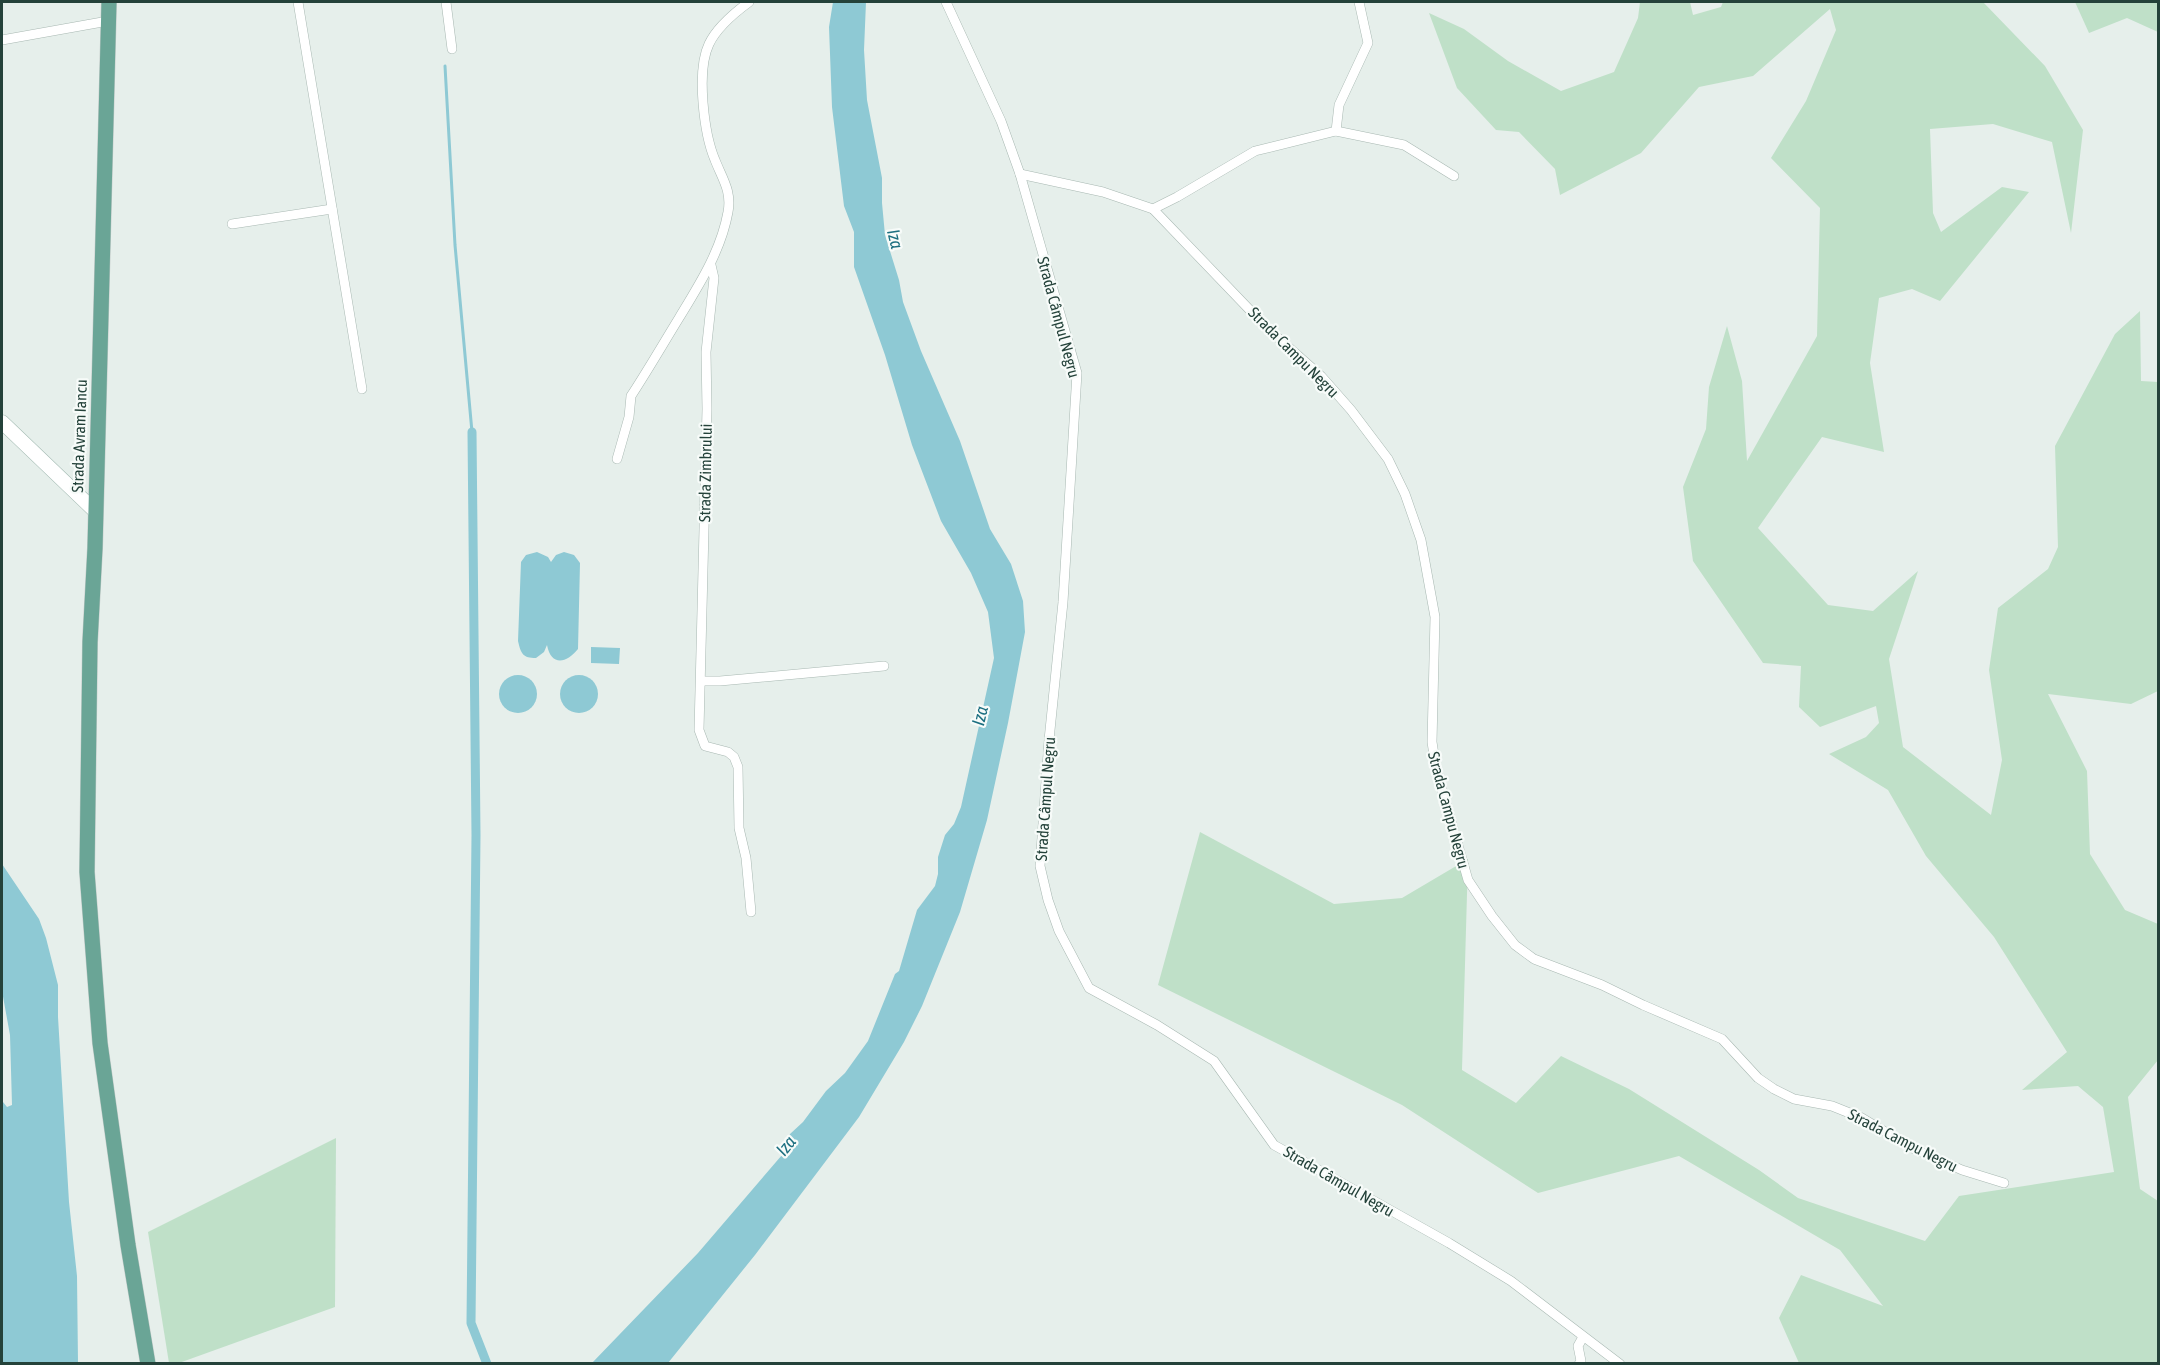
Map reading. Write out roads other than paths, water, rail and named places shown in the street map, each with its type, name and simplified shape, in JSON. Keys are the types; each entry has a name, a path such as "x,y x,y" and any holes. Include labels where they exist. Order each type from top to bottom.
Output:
{"main road":[{"name":"Strada Avram Iancu","path":"109,2 90,642 87,872 100,1043 126,1234 148,1364"},
{"path":"2,422 95,511"}],"street":[{"path":"298,2 362,389"},
{"path":"446,2 452,50"},
{"name":"Strada Zimbrului","path":"617,459 631,396 711,265 722,234 728,212 729,197 706,134 702,107 705,57 708,44 721,27 731,15 749,2"},
{"name":"Strada Câmpul Negru","path":"946,2 1001,121 1020,174 1077,373 1063,602 1049,740 1040,866 1047,900 1059,931 1089,988 1157,1024 1214,1061 1274,1145 1449,1243 1511,1281 1620,1364"},
{"path":"1336,131 1339,105 1368,43 1359,2"},
{"path":"2,40 108,21"},
{"path":"1153,209 1255,151 1336,131 1404,145 1454,176"},
{"name":"Strada Campu Negru","path":"1020,174 1103,192 1153,209 1268,329 1321,376 1388,459 1405,494 1420,540 1435,617 1432,742 1436,768 1468,880 1515,945 1534,959 1602,985 1722,1039 1758,1078 1794,1099 1833,1106 1862,1118 1912,1148 1962,1170 2004,1183"},
{"path":"232,224 332,209"},
{"name":"Strada Zimbrului","path":"711,265 714,278 706,352 707,409 699,730 705,746 728,752 734,757 738,767 740,828 746,858 751,912"},
{"path":"701,681 884,666"},
{"path":"1579,1364 1581,1361 1578,1346 1583,1337"}],"water":[{"name":"Iza","path":"833,2 866,2 864,50 867,100 882,178 885,235 899,280 903,302 921,351 960,441 990,529 1011,564 1023,601 1025,632 987,820 960,912 922,1006 904,1042 859,1117 755,1255 668,1363 592,1363 698,1253 782,1155 790,1134 803,1122 826,1091 845,1073 868,1041 895,974 899,971 917,910 935,886 938,857 945,835 954,824 961,807 994,658 988,612 971,573 941,521 912,445 885,355 854,267 854,232 844,206 832,107 829,27"},
{"path":"537,552 548,557 551,562 556,555 564,552 574,555 580,563 578,649 564,660 552,657 547,645 544,652 536,658 525,656 518,641 521,562 526,555"},
{"path":"591,647 620,648 619,664 591,663"},
{"path":"518,675 525,676 531,681 536,687 536,701 531,707 525,712 518,713 511,712 505,707 500,701 499,694 500,687 505,681 511,676"},
{"path":"579,675 586,676 592,681 597,687 597,701 592,707 586,712 579,713 572,712 566,707 561,701 560,694 561,687 566,681 572,676"},
{"path":"2,864 39,919 58,985 69,1202 77,1276 78,1363 2,1363 2,1103 7,1107 12,1105 10,1035 2,991"}],"waterway":[{"path":"445,66 455,245 472,432"},
{"path":"472,432 476,835 471,1323 487,1364"}]}
